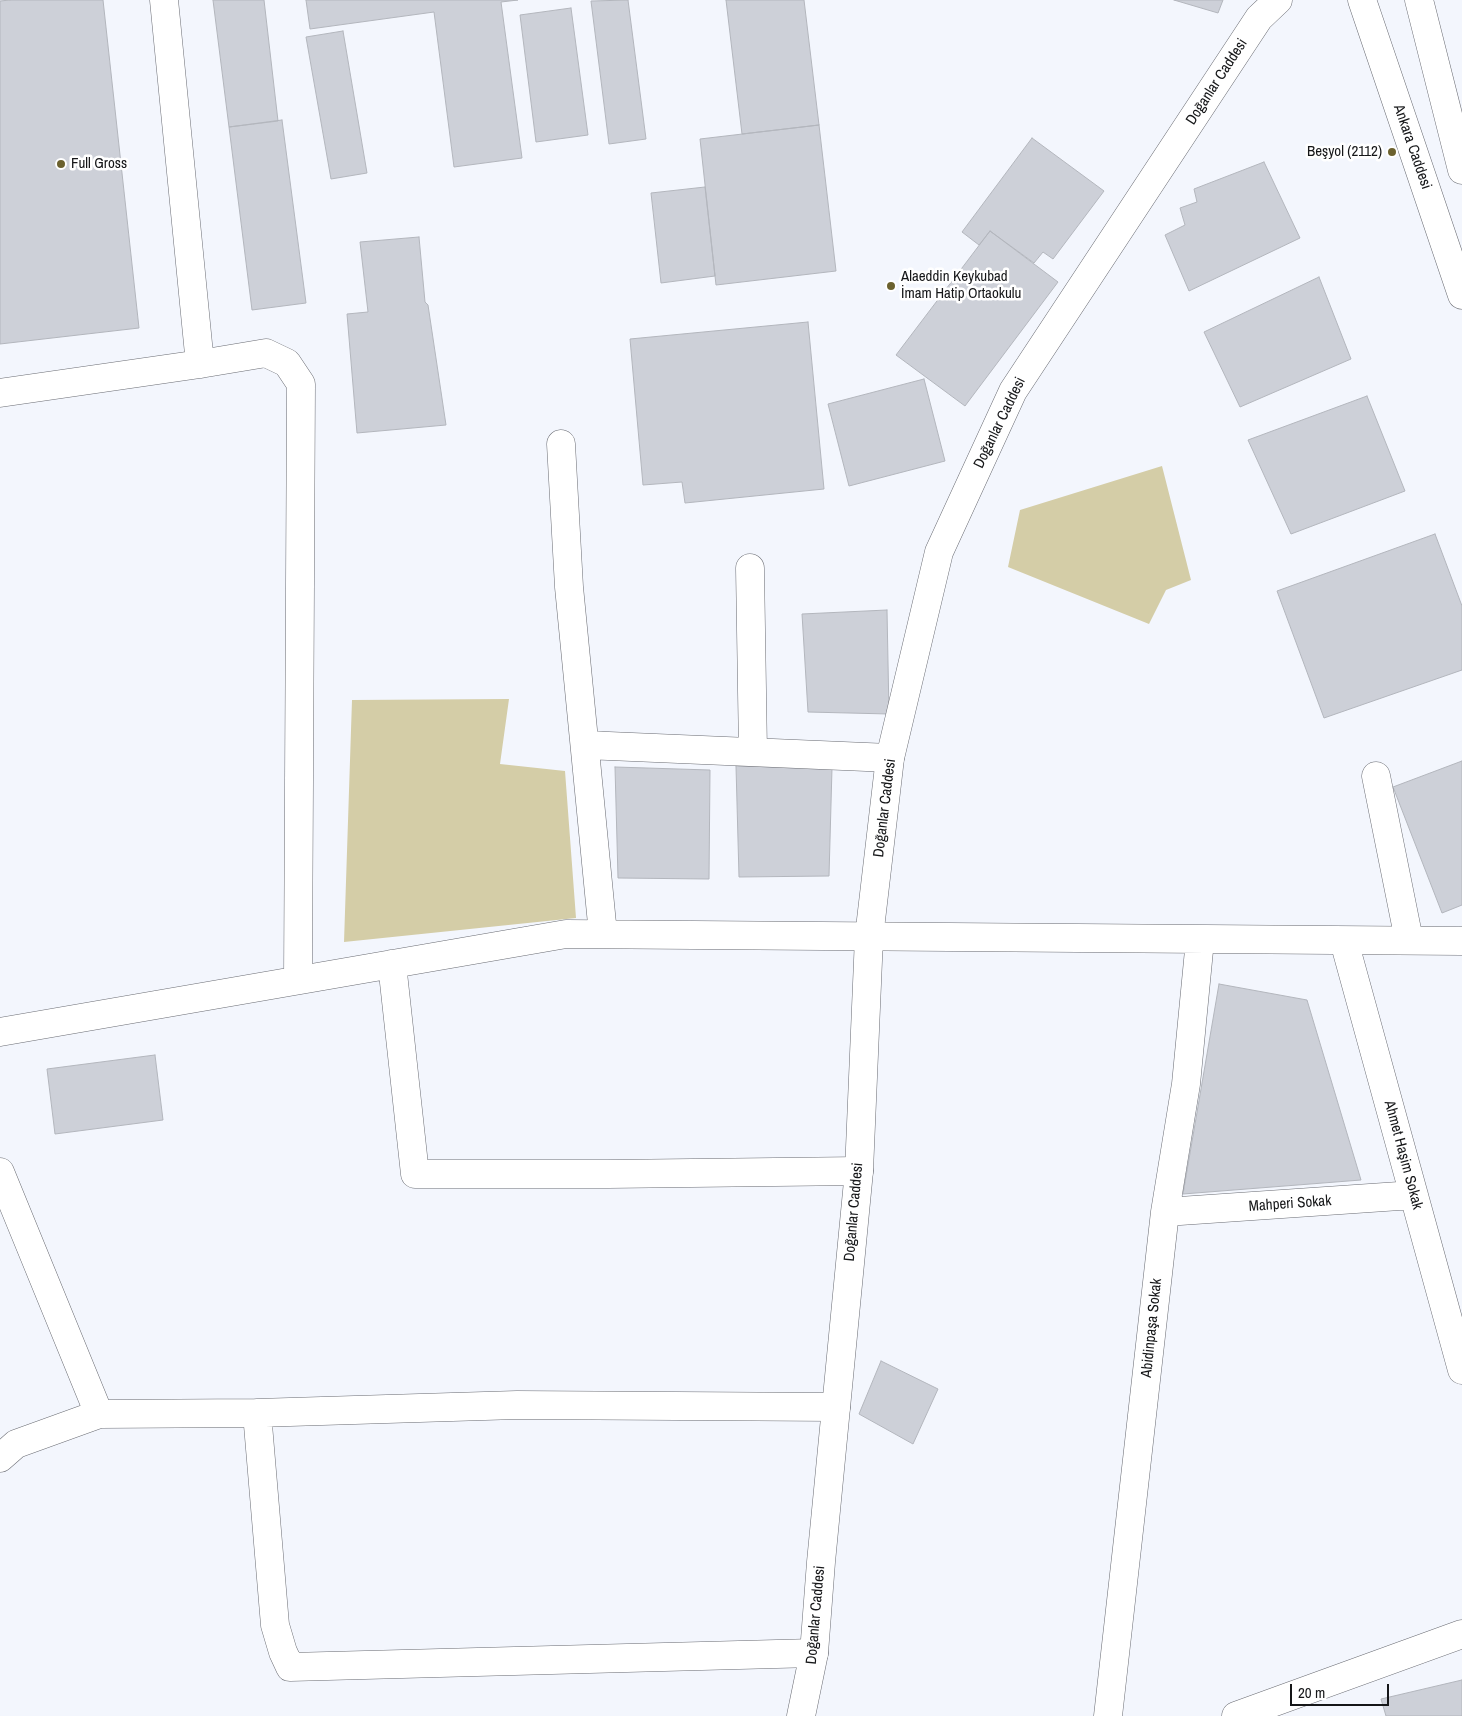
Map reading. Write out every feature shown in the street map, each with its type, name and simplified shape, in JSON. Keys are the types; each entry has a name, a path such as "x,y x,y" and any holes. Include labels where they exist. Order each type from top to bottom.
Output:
{"street":[{"path":"164,0 200,364"},
{"name":"Doğanlar Caddesi","path":"802,1716 814,1654 821,1562 859,1172 869,937 890,758 939,552 1013,391 1259,18 1278,0"},
{"name":"Ankara Caddesi","path":"1362,0 1462,295"},
{"path":"1419,0 1462,170"},
{"path":"0,393 266,353 287,363 301,384 298,980"},
{"path":"561,444 569,587 603,934"},
{"path":"750,568 753,752"},
{"path":"585,745 890,758"},
{"path":"1376,776 1409,940"},
{"path":"0,1032 566,934 1462,941"},
{"name":"Abidinpaşa Sokak","path":"1108,1716 1165,1212 1186,1084 1200,940"},
{"name":"Ahmet Haşim Sokak","path":"1344,941 1462,1370"},
{"path":"392,964 415,1174 859,1172"},
{"path":"0,1172 99,1414"},
{"name":"Mahperi Sokak","path":"1165,1212 1414,1196"},
{"path":"0,1458 16,1444 99,1414 257,1413 516,1405 836,1407"},
{"path":"257,1413 275,1625 283,1652 290,1667 814,1654"},
{"path":"1236,1716 1462,1634"}],"shaded area":[{"path":"1162,466 1191,580 1166,590 1149,624 1008,567 1020,510"},
{"path":"509,699 500,764 565,771 576,918 344,942 352,700"}],"building":[{"name":"Full Gross","path":"103,0 139,328 0,344 0,1"},
{"path":"213,0 264,0 278,121 229,127"},
{"path":"306,0 518,0 501,2 522,158 454,167 434,12 310,29"},
{"path":"628,0 646,139 609,144 591,1"},
{"path":"726,0 804,0 819,125 742,134"},
{"path":"1174,0 1223,0 1218,13"},
{"path":"571,8 588,135 536,142 520,15"},
{"path":"343,31 367,173 331,179 306,37"},
{"path":"282,120 306,303 252,310 229,127"},
{"path":"819,125 836,271 716,285 700,139"},
{"path":"1032,138 1104,191 1053,259 1043,252 1034,263 990,231 979,245 962,232"},
{"path":"1264,162 1300,238 1189,291 1165,235 1185,225 1180,208 1197,202 1194,189"},
{"path":"705,187 715,276 661,283 651,193"},
{"path":"990,231 1058,282 965,406 896,355"},
{"path":"419,237 425,302 428,305 446,425 357,433 347,314 368,312 360,242"},
{"path":"1319,277 1351,359 1240,407 1204,332"},
{"path":"808,322 824,489 685,503 682,482 643,485 630,339"},
{"path":"924,379 945,461 849,486 828,404"},
{"path":"1367,396 1405,491 1291,534 1248,440"},
{"path":"1435,534 1462,606 1462,670 1324,718 1277,591"},
{"path":"887,610 889,714 808,712 802,614"},
{"path":"1462,761 1462,905 1442,913 1393,787"},
{"path":"736,766 832,768 829,876 739,877"},
{"path":"615,767 710,770 709,879 618,878"},
{"path":"1219,984 1307,1000 1361,1180 1183,1194"},
{"path":"155,1055 163,1120 55,1134 47,1069"},
{"path":"881,1361 938,1389 913,1444 859,1414"},
{"path":"1462,1680 1462,1716 1386,1716 1381,1699"}],"place":[{"name":"Beşyol (2112)","path":"1392,152"},
{"name":"Full Gross","path":"61,164"},
{"name":"Alaeddin Keykubad İmam Hatip Ortaokulu","path":"891,286"}]}
